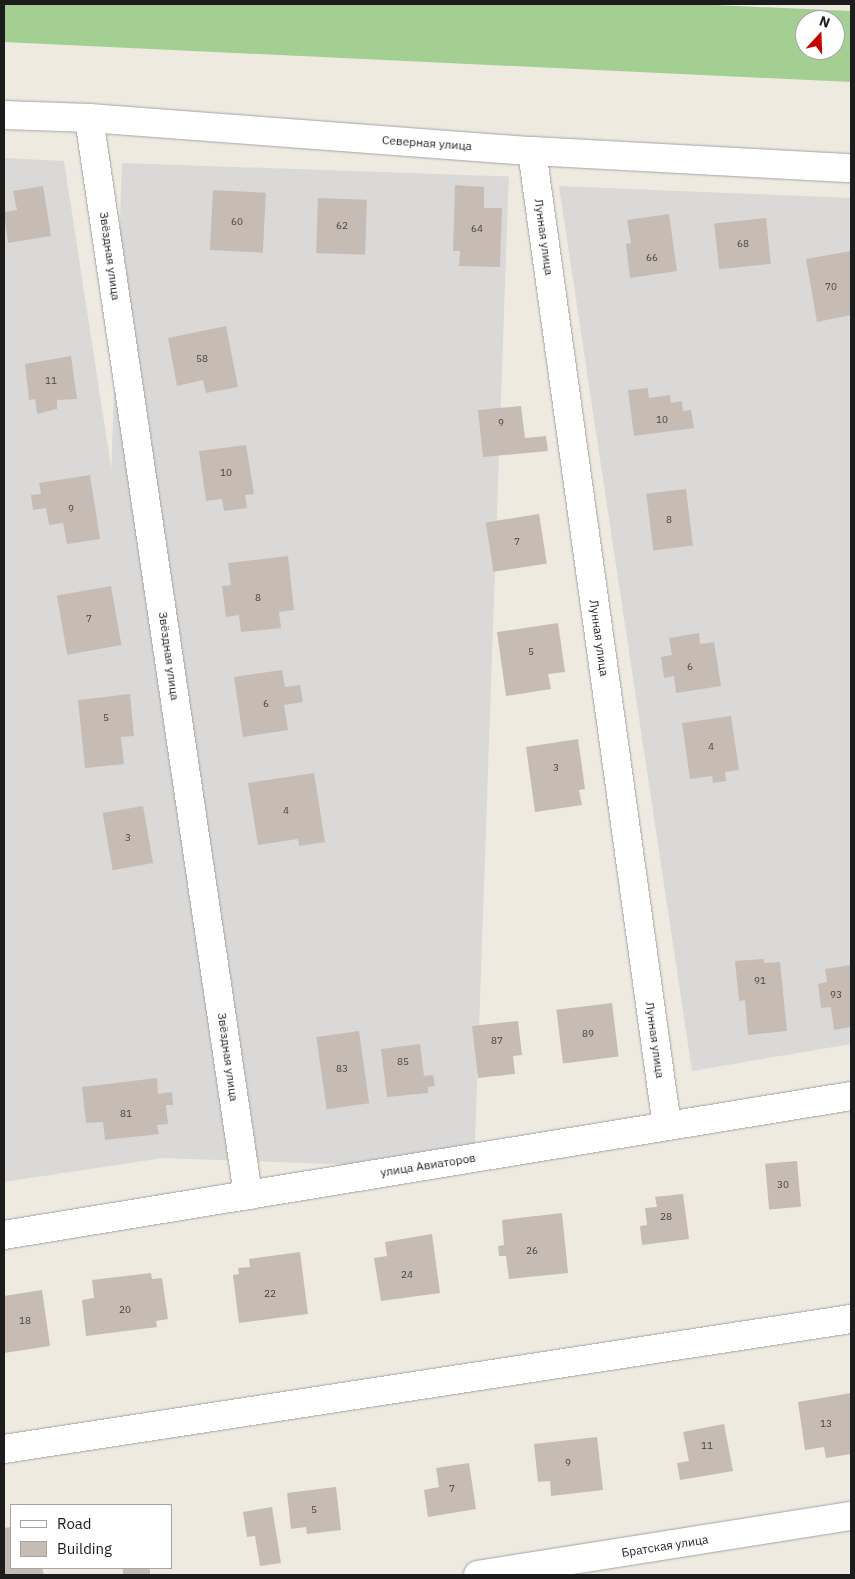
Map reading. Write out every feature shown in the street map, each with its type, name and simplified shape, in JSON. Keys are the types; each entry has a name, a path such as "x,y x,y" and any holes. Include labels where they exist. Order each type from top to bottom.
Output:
{"street":[{"name":"Северная улица","path":"4,115 89,118 532,151 851,168"},
{"name":"Звёздная улица","path":"89,118 248,1195"},
{"name":"Лунная улица","path":"532,151 667,1126"},
{"name":"улица Авиаторов","path":"4,1235 851,1096"},
{"path":"4,1449 851,1319"},
{"name":"Братская улица","path":"478,1575 851,1516"}],"shaded area":[{"path":"4,158 64,161 216,1150 4,1182"},
{"path":"122,163 509,177 474,1169 87,1155"},
{"path":"559,186 851,198 851,1044 692,1071"}],"green space":[{"path":"4,4 693,4 828,10 795,10 795,60 845,60 845,11 851,11 851,82 4,42"}],"building":[{"path":"455,185 484,187 484,208 502,208 500,267 459,266 460,251 453,251"},
{"path":"43,186 51,236 8,243 4,212 17,210 13,191"},
{"path":"213,190 266,193 263,253 210,250"},
{"path":"318,198 367,200 365,255 316,253"},
{"path":"669,214 677,271 630,278 626,244 631,243 627,220"},
{"path":"766,218 771,264 719,269 714,223"},
{"path":"851,251 851,315 817,322 806,259"},
{"path":"226,326 238,387 206,393 203,380 177,386 168,338"},
{"path":"71,356 77,399 57,400 57,409 37,414 35,399 29,400 25,364"},
{"path":"648,388 649,398 670,395 671,403 682,401 683,411 691,410 694,428 634,436 628,390"},
{"path":"521,406 525,438 546,436 548,451 483,457 478,410"},
{"path":"246,445 254,494 245,495 247,508 224,511 222,499 206,501 199,451"},
{"path":"90,475 100,539 67,544 63,523 49,525 46,508 33,510 31,495 41,494 39,483"},
{"path":"686,489 693,546 653,550 646,494"},
{"path":"539,514 547,563 493,572 486,522"},
{"path":"288,556 294,610 279,612 281,628 241,632 239,615 226,617 222,586 231,585 228,563"},
{"path":"111,586 121,645 67,655 57,596"},
{"path":"558,623 565,672 548,674 551,689 506,696 497,632"},
{"path":"699,633 700,644 714,642 721,686 676,693 674,676 664,678 661,657 672,655 669,638"},
{"path":"282,670 285,687 300,685 303,702 284,705 288,730 243,737 234,677"},
{"path":"130,694 134,736 121,737 124,764 85,768 78,700"},
{"path":"731,716 739,770 725,772 726,781 713,783 712,776 690,779 682,723"},
{"path":"578,739 585,789 579,790 582,805 535,812 526,747"},
{"path":"314,773 325,842 299,846 298,839 258,845 248,783"},
{"path":"143,806 153,863 113,870 103,813"},
{"path":"764,959 764,963 780,962 787,1031 748,1035 745,1000 739,1001 735,961"},
{"path":"851,965 851,1027 834,1030 831,1007 821,1008 818,984 827,982 825,969"},
{"path":"612,1003 619,1057 563,1063 556,1010"},
{"path":"518,1021 522,1055 513,1056 515,1074 478,1078 472,1026"},
{"path":"359,1031 369,1103 327,1109 316,1037"},
{"path":"420,1044 424,1076 433,1075 435,1086 428,1087 428,1093 387,1097 381,1049"},
{"path":"157,1078 158,1094 172,1092 173,1105 166,1105 168,1124 157,1125 159,1134 105,1140 103,1122 86,1123 82,1087"},
{"path":"797,1161 801,1207 769,1210 765,1164"},
{"path":"683,1194 689,1239 642,1245 640,1226 647,1225 645,1208 657,1207 655,1197"},
{"path":"562,1213 568,1273 509,1279 506,1256 499,1256 498,1246 504,1245 502,1220"},
{"path":"432,1234 440,1293 381,1301 374,1258 387,1256 385,1242"},
{"path":"300,1252 308,1314 239,1323 233,1275 239,1274 238,1268 250,1267 249,1259"},
{"path":"151,1273 152,1279 162,1278 168,1319 156,1321 157,1327 86,1336 82,1300 94,1298 92,1280"},
{"path":"42,1290 50,1346 4,1353 4,1296"},
{"path":"851,1393 851,1454 826,1458 824,1447 805,1450 798,1402"},
{"path":"724,1424 733,1471 680,1480 677,1463 689,1461 683,1432"},
{"path":"597,1437 603,1490 551,1496 550,1481 538,1482 534,1444"},
{"path":"469,1463 476,1509 428,1517 424,1490 439,1487 436,1468"},
{"path":"336,1487 341,1530 307,1534 306,1527 291,1529 287,1493"},
{"path":"272,1507 281,1563 260,1566 255,1536 247,1537 243,1512"},
{"path":"10,1527 10,1569 42,1569 44,1575 4,1575 4,1528"},
{"path":"123,1569 150,1569 150,1575 123,1575"}]}
